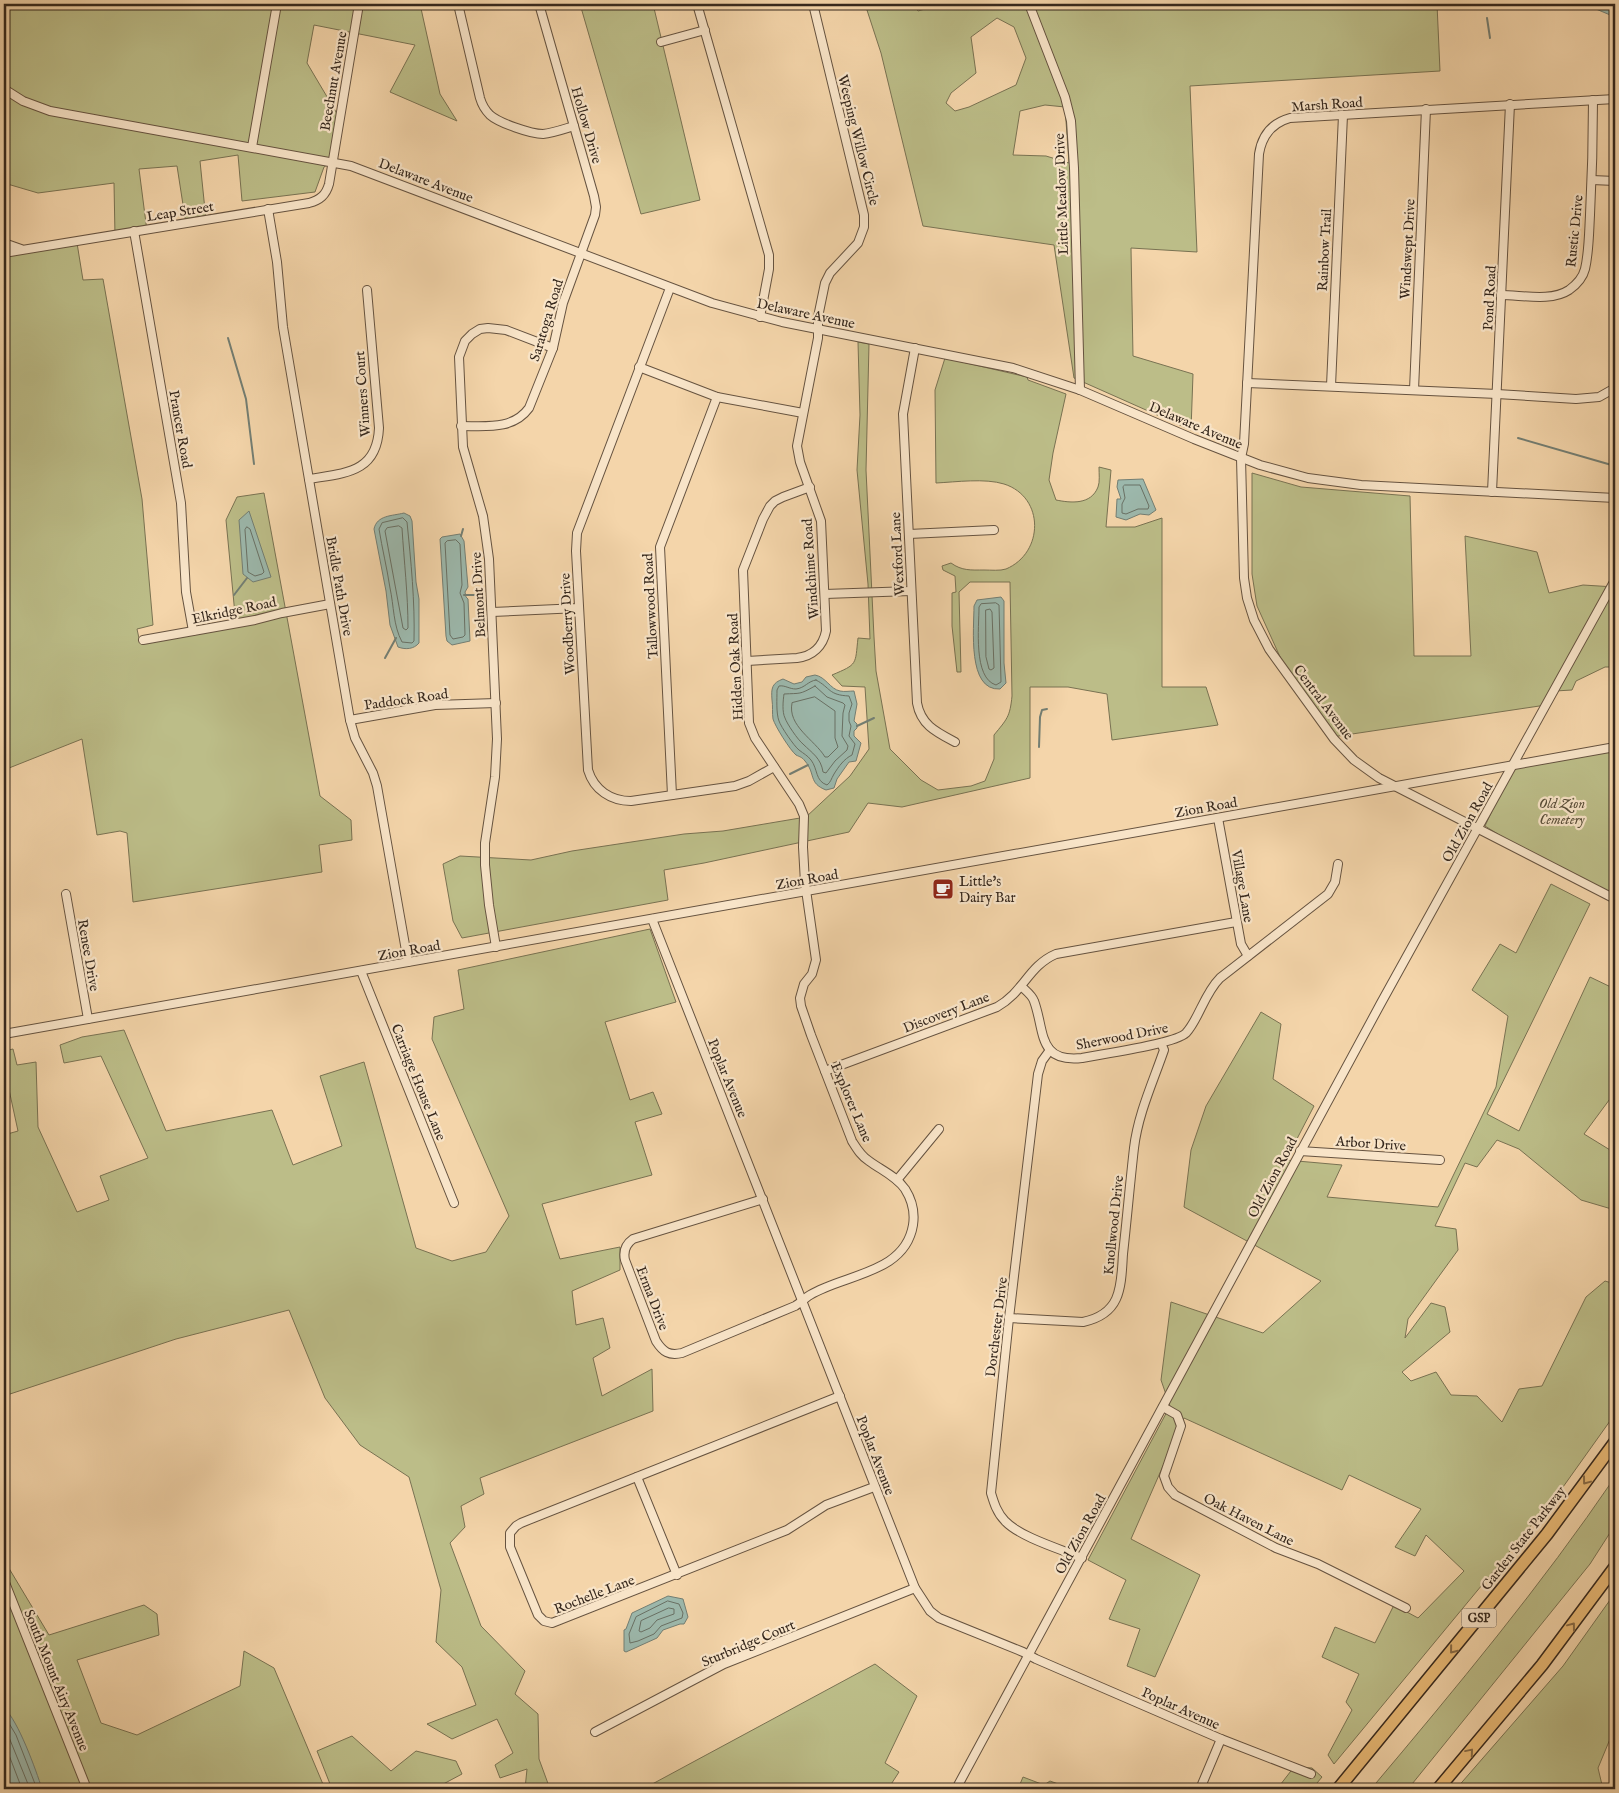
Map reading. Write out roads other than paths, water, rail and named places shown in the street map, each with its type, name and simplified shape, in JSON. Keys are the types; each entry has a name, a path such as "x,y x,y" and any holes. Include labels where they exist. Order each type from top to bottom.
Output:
{"highway":[{"name":"Garden State Parkway","path":"1338,1789 1547,1534 1615,1442"},
{"path":"1438,1789 1542,1665 1615,1567"}],"street":[{"path":"252,147 277,4"},
{"name":"Beechnut Avenue","path":"332,162 359,4"},
{"path":"458,4 484,108 499,120 535,133 545,134 574,126"},
{"name":"Hollow Drive","path":"539,4 596,207 594,218 581,253"},
{"path":"697,4 769,255 769,269 760,316"},
{"name":"Weeping Willow Circle","path":"813,4 865,223 858,243 826,278 818,316 818,328"},
{"name":"Little Meadow Drive","path":"1028,4 1065,97 1071,121 1080,390"},
{"path":"661,42 705,30"},
{"name":"Delaware Avenue","path":"4,89 23,100 50,110 358,168 670,288 720,305 760,316 1013,368 1080,390 1241,458 1283,472 1336,483 1615,498"},
{"name":"Marsh Road","path":"1241,458 1244,444 1260,146 1269,130 1275,124 1290,118 1615,99"},
{"name":"Rustic Drive","path":"1501,294 1560,295 1578,283 1585,271 1592,180 1594,100"},
{"name":"Pond Road","path":"1492,492 1510,104"},
{"name":"Windswept Drive","path":"1414,390 1426,110"},
{"name":"Rainbow Trail","path":"1331,386 1343,115"},
{"name":"Leap Street","path":"4,253 309,203 321,198 328,189 332,162"},
{"path":"1592,180 1615,181"},
{"name":"Bridle Path Drive","path":"268,209 277,262 283,327 350,720 355,738 376,780 408,962"},
{"name":"Prancer Road","path":"134,232 181,503 186,592 193,631"},
{"path":"4,243 23,250"},
{"name":"Saratoga Road","path":"462,426 509,424 518,420 525,413 531,403 553,348 563,303 581,253"},
{"name":"Woodberry Drive","path":"670,288 577,533 576,552 588,770 592,779 603,792 619,800 631,801 740,785 774,767"},
{"name":"Winners Court","path":"309,479 356,469 368,461 378,444 379,428 367,290"},
{"name":"Belmont Drive","path":"496,947 488,905 485,860 487,825 496,758 496,703 489,559 486,533 478,499 464,455 460,357 465,341 472,334 480,329 498,327 553,348"},
{"name":"Windchime Road","path":"747,661 801,658 816,650 822,642 826,631 821,521 797,451 818,338 818,328"},
{"name":"Wexford Lane","path":"915,348 903,414 918,710 928,726 955,742"},
{"path":"639,367 717,397 803,413"},
{"path":"1247,382 1576,399 1599,397 1615,388"},
{"name":"Tallowwood Road","path":"672,795 660,547 717,397"},
{"name":"Central Avenue","path":"1241,458 1244,578 1247,598 1258,629 1276,660 1338,744 1364,768 1395,786 1615,899"},
{"name":"Hidden Oak Road","path":"806,892 803,847 804,812 750,728 743,570 770,506 782,497 810,487"},
{"path":"909,534 994,530"},
{"name":"Old Zion Road","path":"956,1789 1300,1151 1615,580"},
{"path":"825,594 911,591"},
{"name":"Elkridge Road","path":"144,640 330,604"},
{"path":"492,612 579,608"},
{"name":"Paddock Road","path":"350,720 435,705 496,703"},
{"name":"Zion Road","path":"4,1034 1615,747"},
{"name":"Village Lane","path":"1218,818 1236,922 1241,944 1248,956"},
{"name":"Sherwood Drive","path":"1050,1050 1057,1056 1072,1059 1178,1038 1187,1031 1216,982 1328,894 1335,882 1338,864"},
{"name":"Explorer Lane","path":"803,1301 811,1294 884,1264 902,1251 910,1236 914,1213 909,1195 904,1187 897,1180 867,1160 856,1148 801,1006 800,998 804,984 812,974 816,960 806,892"},
{"name":"Renee Drive","path":"66,894 88,1019"},
{"name":"Poplar Avenue","path":"652,919 803,1301 874,1487 915,1588 930,1611 939,1618 1221,1739 1311,1774"},
{"name":"Discovery Lane","path":"825,1070 992,1009 1011,998 1036,967 1056,954 1236,922"},
{"name":"Carriage House Lane","path":"361,971 454,1203"},
{"path":"1021,986 1033,999 1043,1039 1050,1050"},
{"name":"Knollwood Drive","path":"1009,1318 1083,1322 1093,1320 1103,1314 1110,1308 1116,1298 1121,1275 1134,1146 1143,1110 1164,1050 1161,1042"},
{"name":"Dorchester Drive","path":"1050,1050 1042,1061 1038,1074 991,1485 993,1501 1004,1520 1017,1530 1082,1558"},
{"path":"897,1180 939,1129"},
{"name":"Arbor Drive","path":"1300,1151 1440,1160"},
{"name":"Erma Drive","path":"763,1199 634,1239 628,1244 625,1260 656,1341 662,1350 667,1353 682,1353 803,1301"},
{"name":"Rochelle Lane","path":"840,1396 521,1523 512,1529 509,1538 510,1547 536,1610 544,1621 552,1623 787,1530 826,1504 874,1487"},
{"name":"Oak Haven Lane","path":"1162,1407 1177,1415 1181,1426 1164,1476 1168,1487 1175,1495 1276,1548 1318,1564 1406,1608"},
{"path":"637,1477 677,1575"},
{"name":"South Mount Airy Avenue","path":"4,1580 87,1789"},
{"name":"Sturbridge Court","path":"595,1732 724,1664 915,1588"},
{"path":"1200,1789 1221,1739"}],"water":[{"path":"1584,4 1615,4 1615,17"},
{"path":"1143,479 1156,510 1149,515 1140,514 1126,520 1116,517 1117,499 1121,499 1117,487 1118,480"},
{"path":"249,511 271,577 253,582 243,574 239,520"},
{"path":"404,513 410,516 412,521 419,599 419,643 415,647 407,649 398,647 390,625 386,591 374,529 378,521"},
{"path":"460,534 464,541 468,587 465,592 468,599 470,641 452,645 447,641 446,636 440,539"},
{"path":"1001,597 1004,601 1004,663 1006,683 1000,689 989,687 982,680 977,669 973,629 974,606 977,600"},
{"path":"815,675 837,690 854,691 857,704 854,721 857,724 857,728 854,731 854,736 861,743 856,761 849,762 837,779 834,788 826,790 814,781 805,761 790,748 773,719 772,692 774,684 783,679 794,684 802,682 806,677"},
{"path":"668,1596 683,1599 688,1617 684,1624 663,1630 657,1638 626,1652 624,1651 624,1630 632,1613"},
{"path":"4,1708 21,1734 42,1789 4,1789"}],"waterway":[{"path":"1487,18 1490,38"},
{"path":"228,338 246,399 254,464"},
{"path":"1518,438 1615,466"},
{"path":"461,536 463,529"},
{"path":"234,595 247,578"},
{"path":"464,595 479,595"},
{"path":"385,658 396,638"},
{"path":"1039,747 1040,717 1042,710 1047,709"},
{"path":"857,726 874,718"},
{"path":"790,774 808,765"}],"place":[{"name":"Little's Dairy Bar","path":"943,889"}],"park label":[{"name":"Old Zion Cemetery","path":"1562,812"}]}
